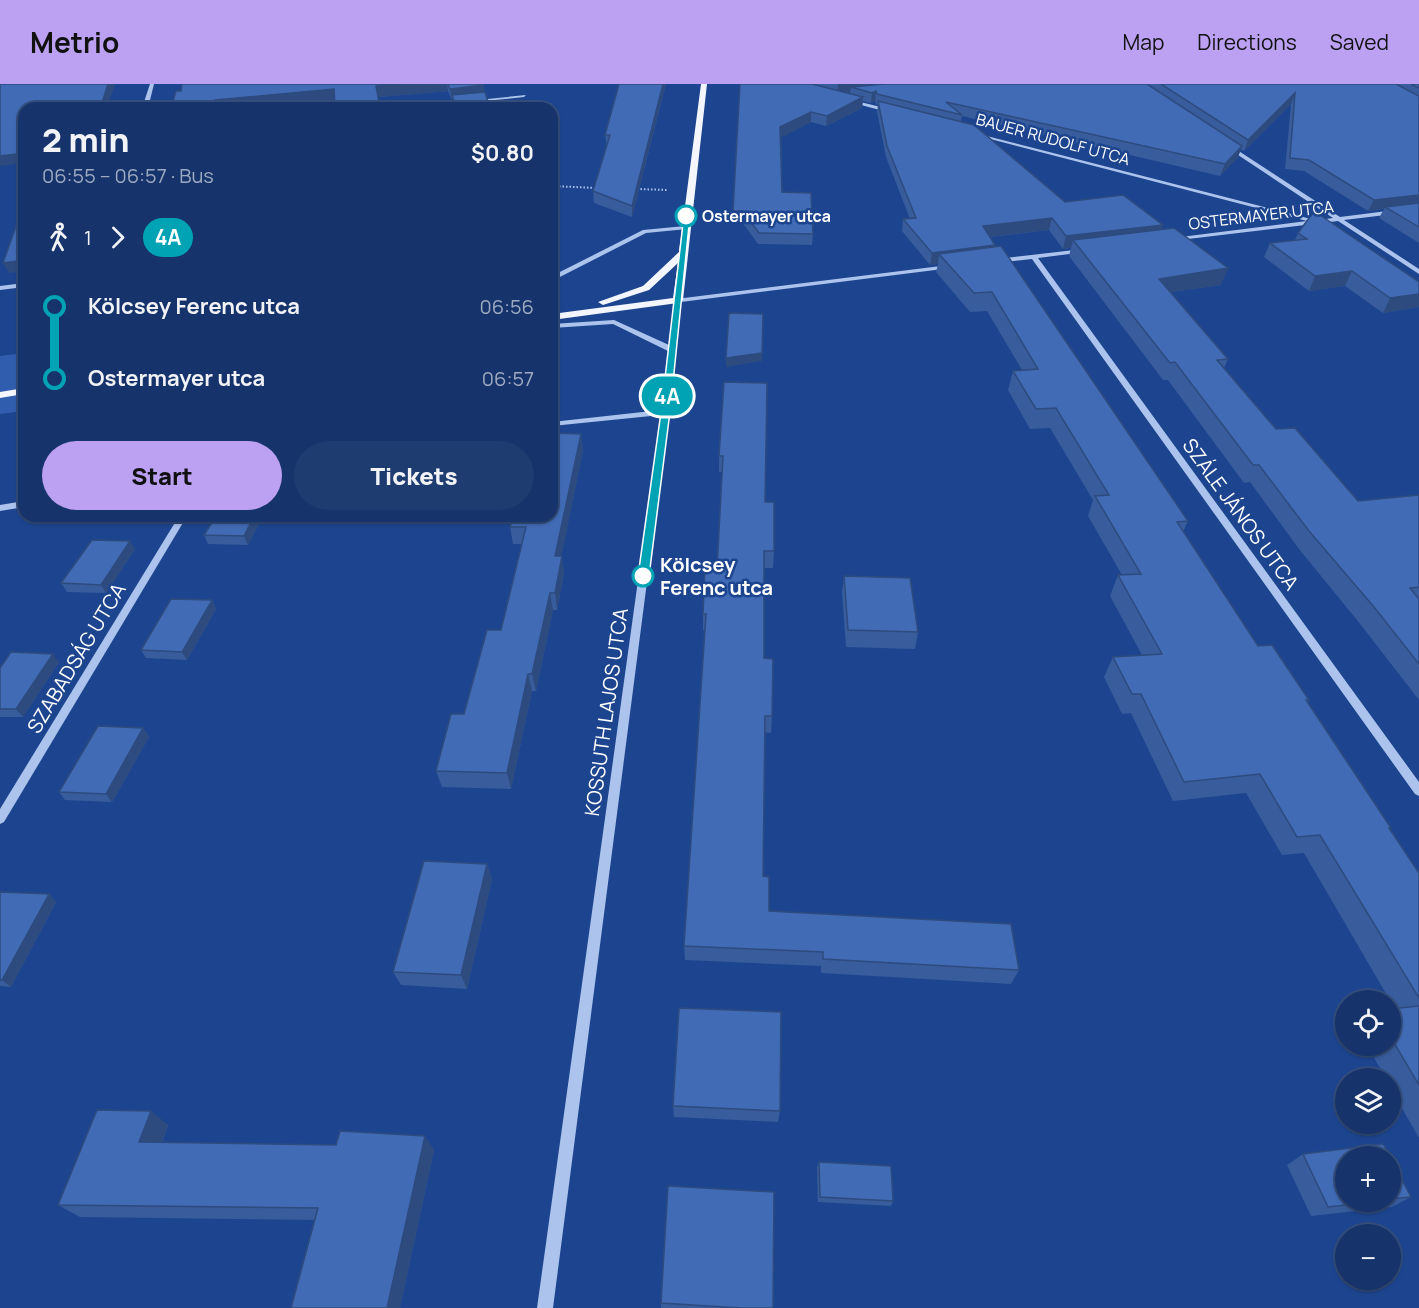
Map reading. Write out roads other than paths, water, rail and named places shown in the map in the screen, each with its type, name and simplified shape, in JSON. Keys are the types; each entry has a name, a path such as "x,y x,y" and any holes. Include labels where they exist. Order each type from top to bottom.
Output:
{"main road":[{"name":"KOSSUTH LAJOS UTCA","path":"678,300 689,191 704,84"},
{"path":"558,310 628,296 646,288 683,253"},
{"path":"558,316 678,300"},
{"path":"0,395 18,392"}],"street":[{"path":"148,102 152,84"},
{"path":"855,94 843,97 901,114"},
{"path":"467,102 525,96"},
{"name":"BAUER RUDOLF UTCA","path":"970,132 1316,222"},
{"path":"1222,142 1419,272"},
{"name":"OSTERMAYER UTCA","path":"1163,241 1419,209"},
{"path":"558,276 645,231 685,228"},
{"path":"986,263 1093,250"},
{"name":"SZÁLE JÁNOS UTCA","path":"1034,257 1419,791"},
{"path":"678,300 963,266"},
{"path":"0,288 18,286"},
{"name":"KOSSUTH LAJOS UTCA","path":"545,1308 666,412 678,300"},
{"path":"558,326 614,322 673,350"},
{"path":"558,423 666,412"},
{"path":"0,508 18,505"},
{"name":"SZABADSÁG UTCA","path":"0,819 179,522"}],"place":[{"name":"Ostermayer utca","path":"686,216"},
{"name":"Kölcsey Ferenc utca","path":"643,576"}]}
